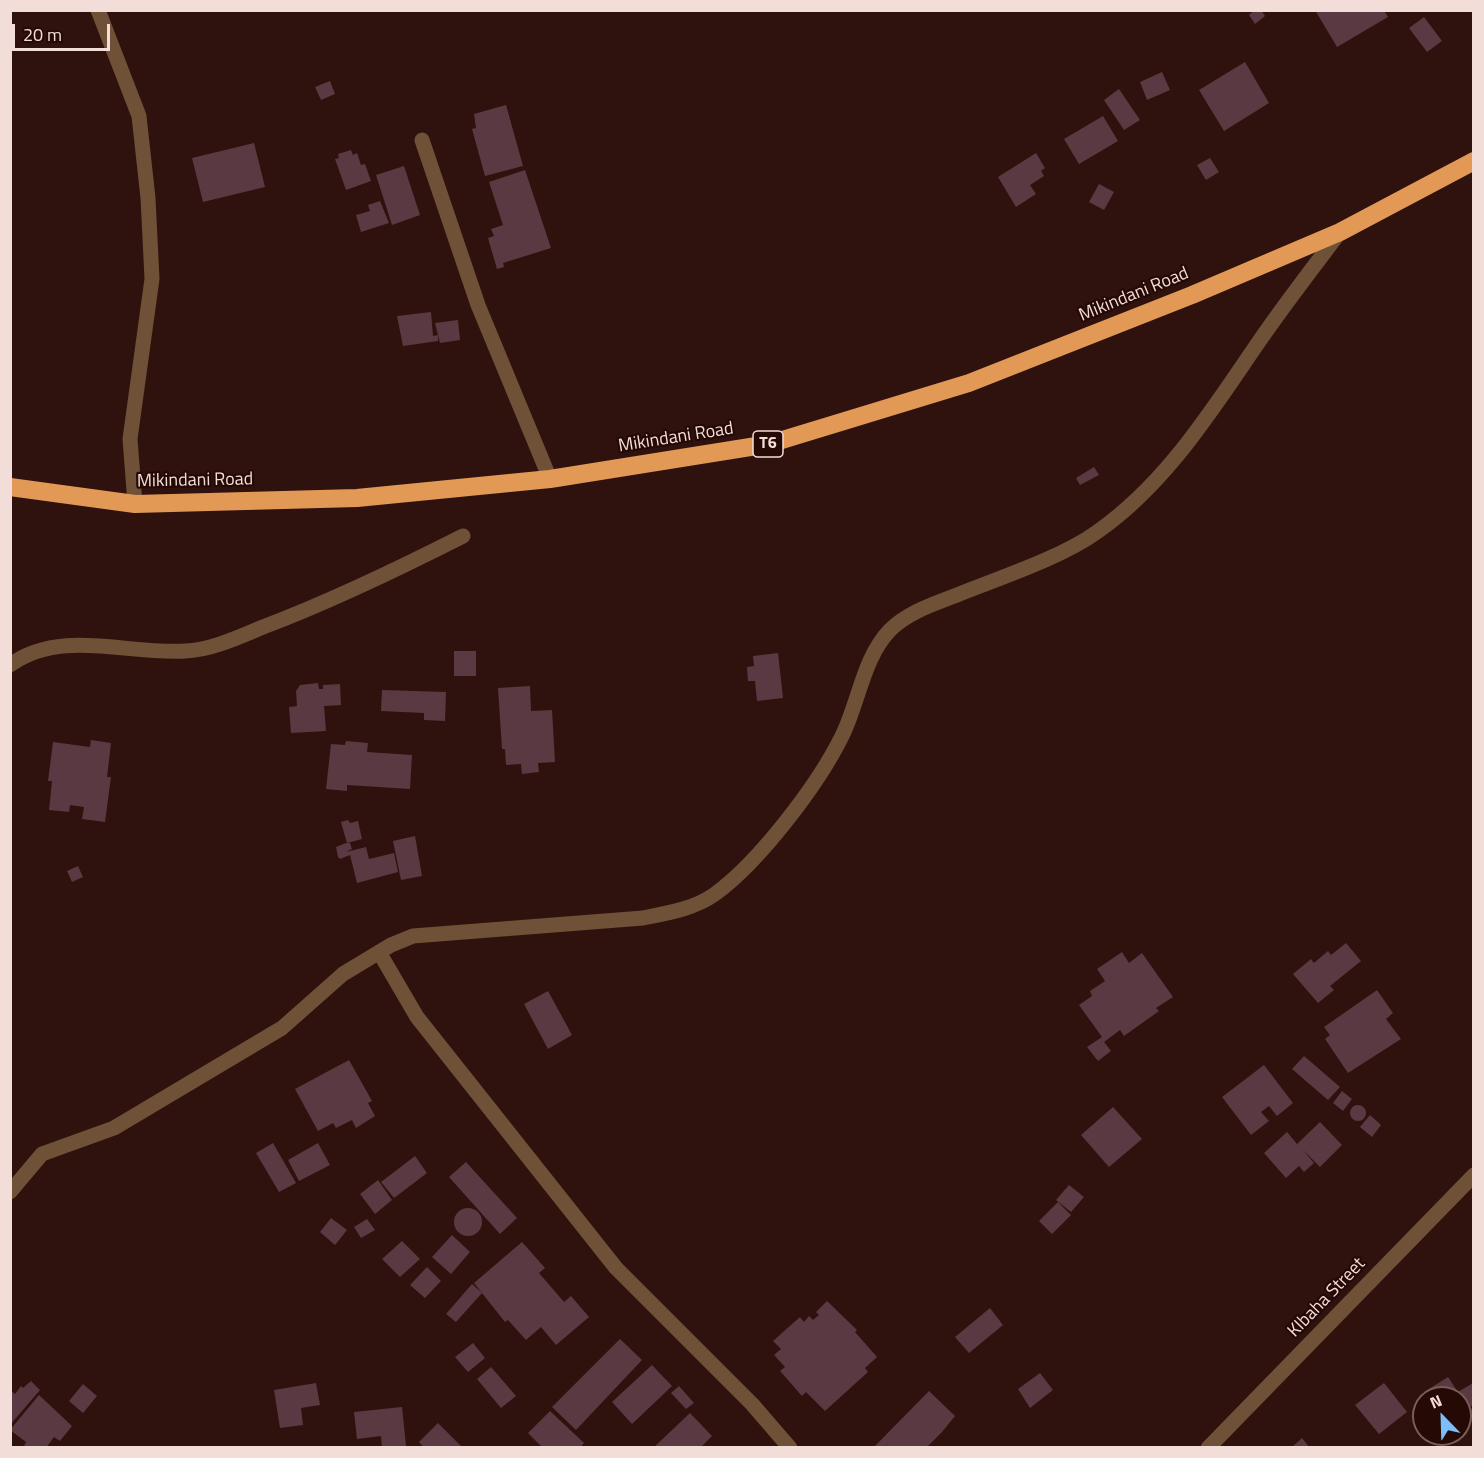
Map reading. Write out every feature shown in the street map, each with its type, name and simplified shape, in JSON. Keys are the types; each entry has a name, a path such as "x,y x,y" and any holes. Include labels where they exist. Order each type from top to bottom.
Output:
{"highway":[{"name":"Mikindani Road","path":"10,487 135,504 357,498 550,479 769,444 969,383 1191,295 1340,232 1473,161"}],"street":[{"path":"98,10 139,116 148,198 152,279 130,439 135,504"},
{"path":"422,140 478,305 550,479"},
{"path":"10,1192 42,1154 114,1128 282,1028 343,974 379,952 413,936 643,918 679,911 714,895 744,869 810,788 842,737 873,652 891,629 915,612 1051,556 1095,534 1126,510 1167,470 1209,416 1258,342 1340,232"},
{"path":"10,665 46,648 90,645 145,651 187,651 227,641 350,592 464,536"},
{"path":"379,952 417,1017 616,1268 745,1396 790,1448"},
{"name":"KIbaha Street","path":"1208,1448 1473,1175"}],"building":[{"path":"1255,10 1261,10 1265,16 1255,24 1249,15"},
{"path":"1315,10 1384,10 1388,17 1337,47"},
{"path":"1424,17 1442,41 1427,52 1409,28"},
{"path":"1245,62 1269,103 1224,131 1199,90"},
{"path":"1162,72 1170,90 1147,100 1140,82"},
{"path":"330,81 335,94 321,100 315,87"},
{"path":"1119,89 1140,120 1124,130 1104,100"},
{"path":"506,105 523,166 485,176 472,129 476,128 474,114"},
{"path":"1103,116 1118,141 1079,164 1064,139"},
{"path":"254,143 265,187 203,202 192,158"},
{"path":"351,150 353,155 357,153 361,165 365,164 371,181 346,190 335,159 339,158 338,154"},
{"path":"1036,153 1045,168 1041,171 1044,176 1030,185 1036,194 1016,207 998,177"},
{"path":"1210,158 1219,172 1206,180 1197,165"},
{"path":"404,166 420,215 392,225 376,175"},
{"path":"525,170 551,248 503,263 504,267 497,269 488,238 494,236 491,229 503,225 489,182"},
{"path":"1099,184 1114,192 1104,210 1089,202"},
{"path":"380,201 389,223 361,232 356,215 370,211 368,205"},
{"path":"431,312 433,336 438,335 438,341 403,346 397,316"},
{"path":"458,320 460,340 440,343 435,323"},
{"path":"1094,467 1099,475 1080,485 1076,478"},
{"path":"454,651 476,651 476,676 454,676"},
{"path":"778,653 783,698 757,701 755,681 748,681 747,667 754,666 753,656"},
{"path":"318,683 319,689 323,689 323,685 340,684 341,705 324,706 326,731 291,733 289,707 297,706 296,691 300,685"},
{"path":"530,686 531,711 552,710 555,762 538,763 539,772 522,774 521,764 506,765 505,749 502,749 498,688"},
{"path":"382,690 446,692 445,721 424,720 424,713 381,711"},
{"path":"91,740 111,743 107,777 111,777 105,822 82,819 84,807 70,805 69,812 49,810 52,781 48,781 53,742 90,747"},
{"path":"346,741 368,743 367,752 412,755 410,789 347,785 347,791 326,789 331,744 345,745"},
{"path":"348,820 350,823 358,821 362,839 347,843 341,822"},
{"path":"415,836 422,876 401,880 393,841"},
{"path":"350,843 352,849 346,852 366,847 369,859 394,853 398,872 357,883 350,855 340,859 338,857 336,847"},
{"path":"78,866 83,877 72,882 67,871"},
{"path":"1346,943 1361,961 1330,986 1334,990 1318,1003 1293,974 1311,959 1314,963 1328,951 1331,955"},
{"path":"1122,952 1129,963 1142,953 1173,997 1156,1008 1159,1011 1124,1036 1120,1030 1104,1042 1111,1051 1098,1061 1087,1047 1102,1037 1079,1005 1092,996 1090,991 1105,981 1097,969"},
{"path":"1377,990 1393,1013 1386,1019 1401,1039 1348,1073 1325,1039 1330,1035 1324,1027"},
{"path":"548,991 572,1035 548,1049 524,1004"},
{"path":"1304,1056 1340,1087 1328,1100 1292,1069"},
{"path":"349,1060 372,1101 368,1103 375,1116 356,1128 352,1120 336,1128 333,1123 318,1131 295,1089"},
{"path":"1264,1065 1293,1103 1277,1116 1269,1106 1261,1112 1269,1121 1251,1135 1222,1097"},
{"path":"1342,1091 1352,1099 1343,1111 1333,1103"},
{"path":"1358,1105 1366,1113 1358,1121 1350,1113"},
{"path":"1113,1107 1142,1139 1109,1167 1081,1135"},
{"path":"1370,1115 1381,1125 1372,1137 1360,1127"},
{"path":"1320,1122 1342,1145 1320,1167 1302,1149 1314,1163 1304,1172 1299,1166 1286,1178 1264,1153 1287,1132 1297,1144"},
{"path":"273,1143 296,1183 279,1192 256,1153"},
{"path":"318,1143 330,1165 299,1181 288,1160"},
{"path":"415,1156 427,1173 394,1198 381,1182"},
{"path":"466,1162 517,1218 500,1234 449,1177"},
{"path":"378,1180 392,1200 375,1214 360,1194"},
{"path":"1069,1185 1084,1197 1071,1212 1056,1200"},
{"path":"1058,1202 1071,1215 1052,1234 1039,1221"},
{"path":"468,1208 478,1212 482,1222 478,1232 468,1236 458,1232 454,1222 458,1212"},
{"path":"331,1218 347,1230 335,1245 320,1232"},
{"path":"367,1219 375,1230 361,1238 354,1227"},
{"path":"452,1235 470,1252 451,1274 432,1257"},
{"path":"402,1241 420,1259 400,1277 382,1259"},
{"path":"522,1242 545,1268 539,1273 564,1302 571,1296 589,1317 556,1345 541,1327 526,1340 508,1320 505,1322 474,1283"},
{"path":"427,1267 441,1281 425,1298 410,1285"},
{"path":"472,1284 482,1293 456,1322 446,1314"},
{"path":"827,1301 857,1330 855,1332 877,1357 865,1368 868,1372 825,1411 806,1392 802,1396 780,1371 785,1367 774,1355 781,1349 773,1341 800,1317 804,1322 809,1316 813,1320 819,1315 816,1312"},
{"path":"990,1308 1003,1325 969,1353 955,1337"},
{"path":"620,1339 642,1360 576,1430 552,1407"},
{"path":"473,1343 485,1358 468,1372 455,1357"},
{"path":"652,1365 672,1386 632,1424 612,1402"},
{"path":"491,1367 516,1396 501,1408 477,1379"},
{"path":"1040,1373 1053,1390 1030,1408 1018,1389"},
{"path":"1448,1377 1454,1386 1434,1386"},
{"path":"31,1381 40,1390 10,1425 10,1390 15,1394 21,1386 23,1388"},
{"path":"316,1383 320,1405 301,1408 303,1425 280,1428 274,1390"},
{"path":"1384,1383 1407,1412 1379,1434 1355,1405"},
{"path":"1473,1383 1473,1405 1472,1386 1468,1386"},
{"path":"83,1384 97,1396 83,1413 69,1401"},
{"path":"679,1386 694,1403 686,1409 671,1393"},
{"path":"929,1391 955,1416 942,1432 926,1448 873,1448"},
{"path":"39,1395 72,1426 60,1441 54,1437 46,1448 23,1448 26,1442 10,1430"},
{"path":"402,1407 406,1446 382,1448 381,1436 357,1439 354,1412"},
{"path":"550,1411 584,1443 580,1448 543,1448 528,1433"},
{"path":"690,1413 712,1436 700,1448 653,1448"},
{"path":"438,1423 463,1448 424,1448 419,1442"},
{"path":"1302,1438 1310,1448 1291,1448"}]}
